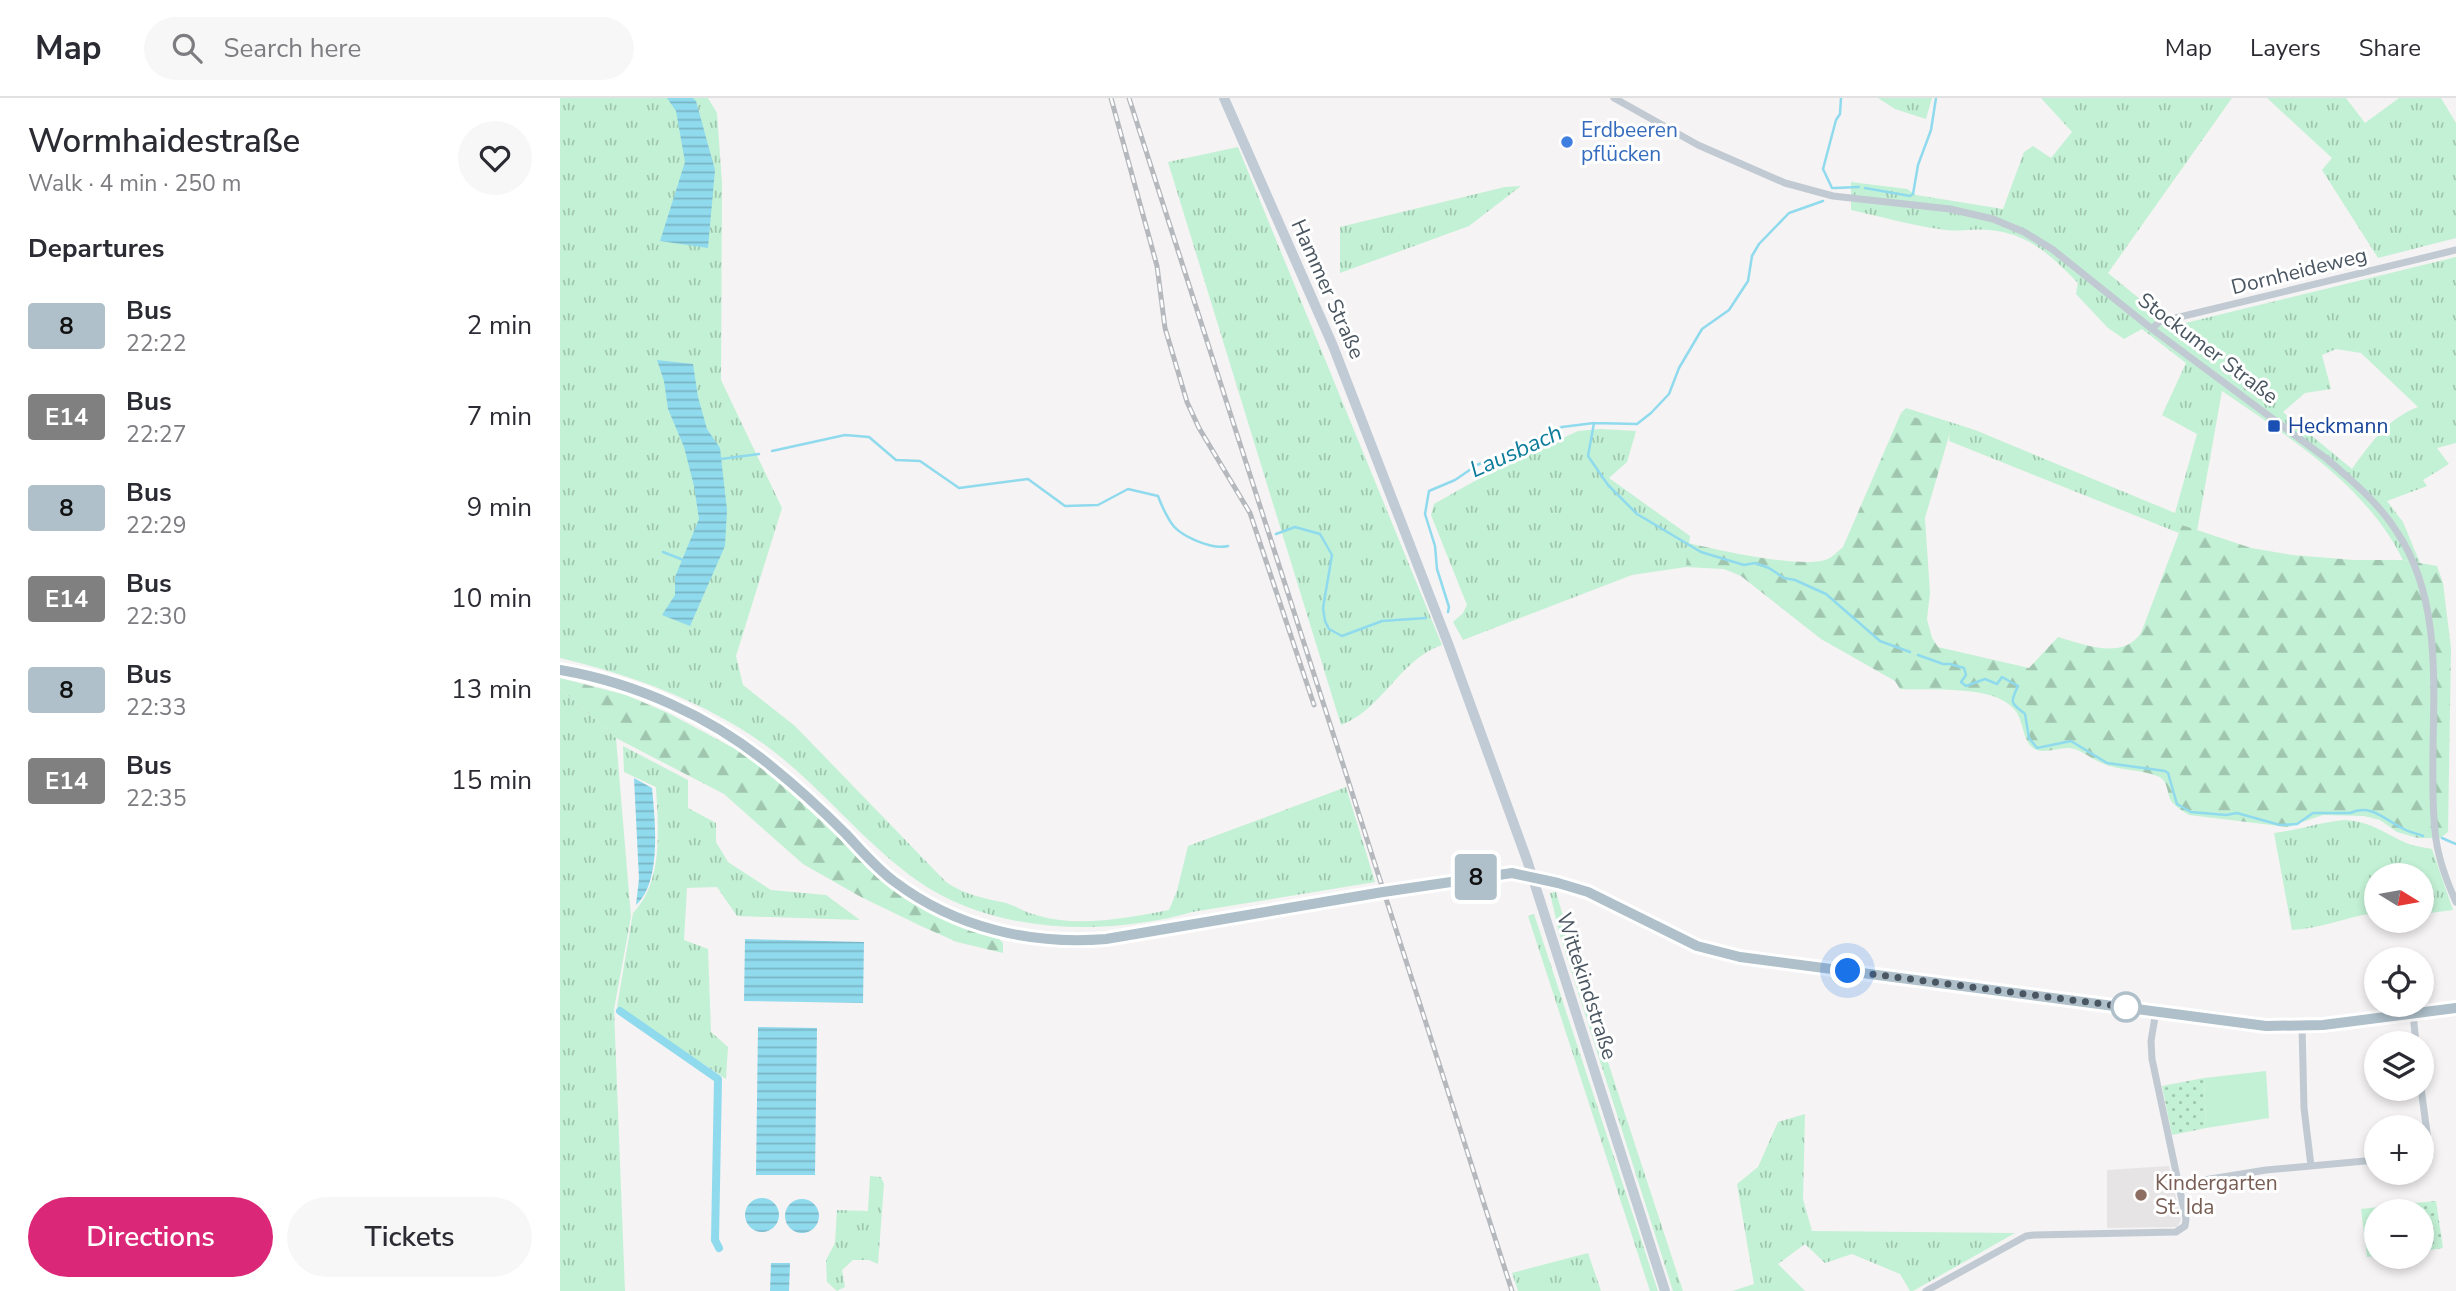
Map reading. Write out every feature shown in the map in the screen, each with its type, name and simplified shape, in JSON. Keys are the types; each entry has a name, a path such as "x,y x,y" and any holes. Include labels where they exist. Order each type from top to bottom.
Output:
{"main road":[{"name":"Hammer Straße","path":"1224,98 1333,346 1393,498"},
{"name":"Wittekindstraße","path":"1393,498 1499,780 1665,1291"},
{"path":"563,671 616,684 656,698 695,716 736,740 769,764 821,810 894,882 947,914 1017,937 1065,942 1106,939 1512,873 1588,892 1697,946 1721,954 2266,1026 2302,1026 2385,1017"},
{"path":"2434,1011 2456,1008"}],"street":[{"name":"Stockumer Straße","path":"1614,98 1626,101 1698,145 1785,183 1833,196 1950,209 2007,225 2037,239 2152,329 2327,458 2382,512 2406,546 2417,574 2429,628 2434,682 2435,831 2443,867 2456,902"},
{"name":"Dornheideweg","path":"2152,329 2159,322 2456,250"},
{"path":"1926,1291 2026,1236 2176,1232 2185,1226 2186,1219 2152,1059 2151,1041 2156,1011"},
{"path":"2302,1026 2304,1108 2311,1166"},
{"path":"2179,1184 2234,1174 2364,1161"}],"shaded area":[{"name":"Kindergarten St. Ida","path":"2169,1166 2181,1220 2177,1227 2107,1228 2107,1170"}],"green space":[{"path":"560,98 708,98 717,113 722,183 721,380 782,508 736,656 743,685 795,726 946,882 967,893 1052,919 1102,920 1169,910 1177,891 1188,846 1346,787 1375,882 1123,925 1049,926 978,911 945,897 915,879 879,850 795,769 728,721 646,683 560,658"},
{"path":"1878,98 1932,98 1926,119 1895,109"},
{"path":"2041,98 2232,98 2108,273 2173,326 2456,257 2456,443 2437,448 2449,464 2423,480 2427,486 2387,501 2403,522 2420,563 2403,560 2368,508 2324,465 2222,391 2197,531 2183,525 2179,533 1949,441 1950,429 1901,413 1906,408 1975,430 2175,513 2197,434 2162,415 2186,363 2142,329 2124,339 2108,328 2076,294 2078,283 2049,255 2027,241 2003,232 1934,228 1851,210 1851,182 1907,189 1916,195 2003,209 2024,152 2033,146 2051,158 2072,132","holes":["2336,349 2361,353 2418,407 2389,425 2352,469 2283,412 2305,393 2331,389 2322,355"]},
{"path":"2267,98 2346,98 2365,123 2399,98 2441,98 2456,123 2456,238 2378,258 2322,170 2332,158"},
{"path":"1238,147 1442,645 1414,661 1368,708 1341,725 1168,162"},
{"path":"1521,186 1469,226 1340,273 1340,227 1505,187"},
{"path":"1901,413 1951,429 1925,518 1930,593 1927,619 1932,638 1938,647 2029,668 2058,637 2102,648 2124,646 2141,633 2182,525 2251,548 2292,555 2354,560 2403,560 2437,566 2443,583 2451,648 2448,832 2440,838 2418,838 2397,832 2380,820 2364,816 2323,815 2288,827 2189,815 2172,802 2165,784 2157,776 2110,766 2070,748 2037,750 2029,744 2014,709 2004,701 1961,690 1900,689 1895,681 1821,639 1741,576 1724,569 1686,567 1688,543 1796,562 1825,560 1832,556 1843,547"},
{"path":"1578,431 1636,431 1627,462 1609,478 1690,536 1686,567 1632,575 1463,640 1453,622 1467,605 1431,515 1434,504 1496,469"},
{"path":"560,678 626,695 668,713 739,751 776,777 892,889 940,918 971,931 995,935 1003,943 1003,953 957,942 921,926 861,897 803,864 724,794 616,738 560,688"},
{"path":"560,688 616,738 631,917 614,1009 625,1291 560,1291"},
{"path":"623,746 688,780 688,808 716,823 716,842 728,862 771,890 826,895 860,920 737,916 717,887 687,888 684,940 708,949 711,1032 728,1047 726,1079 617,1007 633,913 650,886 658,836 656,787 624,772"},
{"path":"2354,821 2407,843 2432,849 2453,910 2434,912 2434,863 2364,863 2364,915 2292,930 2274,833 2327,822"},
{"path":"1556,892 1587,998 1683,1291 1673,1291 1559,932 1550,893"},
{"path":"1534,914 1658,1291 1650,1291 1528,916"},
{"path":"2266,1071 2269,1118 2206,1128 2204,1078"},
{"path":"2204,1078 2206,1128 2172,1135 2162,1086"},
{"path":"1805,1114 1803,1199 1812,1231 2015,1233 1913,1291 1910,1291 1900,1274 1852,1254 1825,1263 1805,1244 1778,1264 1805,1291 1732,1291 1754,1284 1737,1184 1758,1167 1778,1122"},
{"path":"870,1176 881,1177 884,1184 878,1264 869,1260 853,1260 842,1270 845,1287 837,1291 827,1282 826,1260 835,1243 837,1210 868,1211"},
{"path":"2434,1201 2443,1248 2434,1249"},
{"path":"2361,1209 2364,1209 2364,1233"},
{"path":"1588,1253 1601,1291 1518,1291 1512,1273"}],"water":[{"path":"667,98 693,98 696,101 715,170 708,248 660,241 685,162 676,111"},
{"path":"657,360 693,364 707,429 720,448 727,510 725,546 690,626 662,615 675,595 675,577 699,519 684,447 668,409 664,381"},
{"path":"634,778 652,788 655,833 650,882 636,905 639,879"},
{"path":"745,939 864,942 863,1003 744,1001"},
{"path":"758,1027 817,1028 815,1175 756,1175"},
{"path":"762,1198 774,1203 779,1215 774,1227 762,1232 750,1227 745,1215 750,1203"},
{"path":"802,1199 814,1204 819,1216 814,1228 802,1233 790,1228 785,1216 790,1204"},
{"path":"771,1263 790,1263 789,1291 770,1291"}],"waterway":[{"path":"1832,188 1823,169 1840,114 1841,98"},
{"name":"Lausbach","path":"1865,188 1910,196 1913,194 1918,165 1931,130 1936,98"},
{"name":"Lausbach","path":"1834,188 1859,187"},
{"name":"Lausbach","path":"1448,612 1449,607 1437,569 1435,546 1425,514 1429,491 1455,480 1477,465 1562,427 1594,423 1637,424 1669,394 1679,368 1702,329 1729,310 1748,281 1752,256 1759,244 1789,213 1823,201"},
{"path":"1594,423 1588,456 1608,485 1637,514 1701,552 1744,565 1755,563 1784,578 1826,594 1880,641 1910,652"},
{"name":"Lausbach","path":"772,451 845,435 869,437 896,460 920,461 959,488 1028,479 1065,506 1098,505 1128,489 1158,496 1174,527 1188,537 1213,546 1228,546"},
{"name":"Lausbach","path":"721,459 759,454"},
{"name":"Lausbach","path":"1276,534 1295,527 1320,534 1332,555 1323,608 1329,629 1342,636 1382,621 1426,618"},
{"name":"Lausbach","path":"663,552 686,561"},
{"path":"1918,655 1964,668 1966,675 1961,682 1966,686 1985,679 1997,684 2002,677 2018,686 2013,702 2025,714 2029,738 2037,748 2071,741 2107,763 2165,771 2168,773 2177,804 2191,812 2226,815 2237,813 2280,825 2297,824 2313,813 2350,813 2365,810 2423,836"},
{"path":"2442,838 2456,844"},
{"path":"620,1011 718,1079 715,1240 719,1248"}],"railway":[{"path":"1111,98 1157,266 1165,328 1187,402 1199,428 1250,513 1314,705"},
{"path":"1129,98 1512,1291"}],"bus line":[{"name":"8","path":"560,670 616,684 695,716 736,740 769,764 831,819 894,882 947,914 1017,937 1065,942 1106,939 1512,873 1588,892 1697,946 1740,957 2266,1026 2323,1025 2456,1008"}],"place":[{"name":"Erdbeeren pflücken","path":"1567,142"},
{"name":"Heckmann","path":"2274,426"},
{"name":"Kindergarten St. Ida","path":"2141,1195"}],"route":[{"path":"1848,971 2126,1007"}]}
